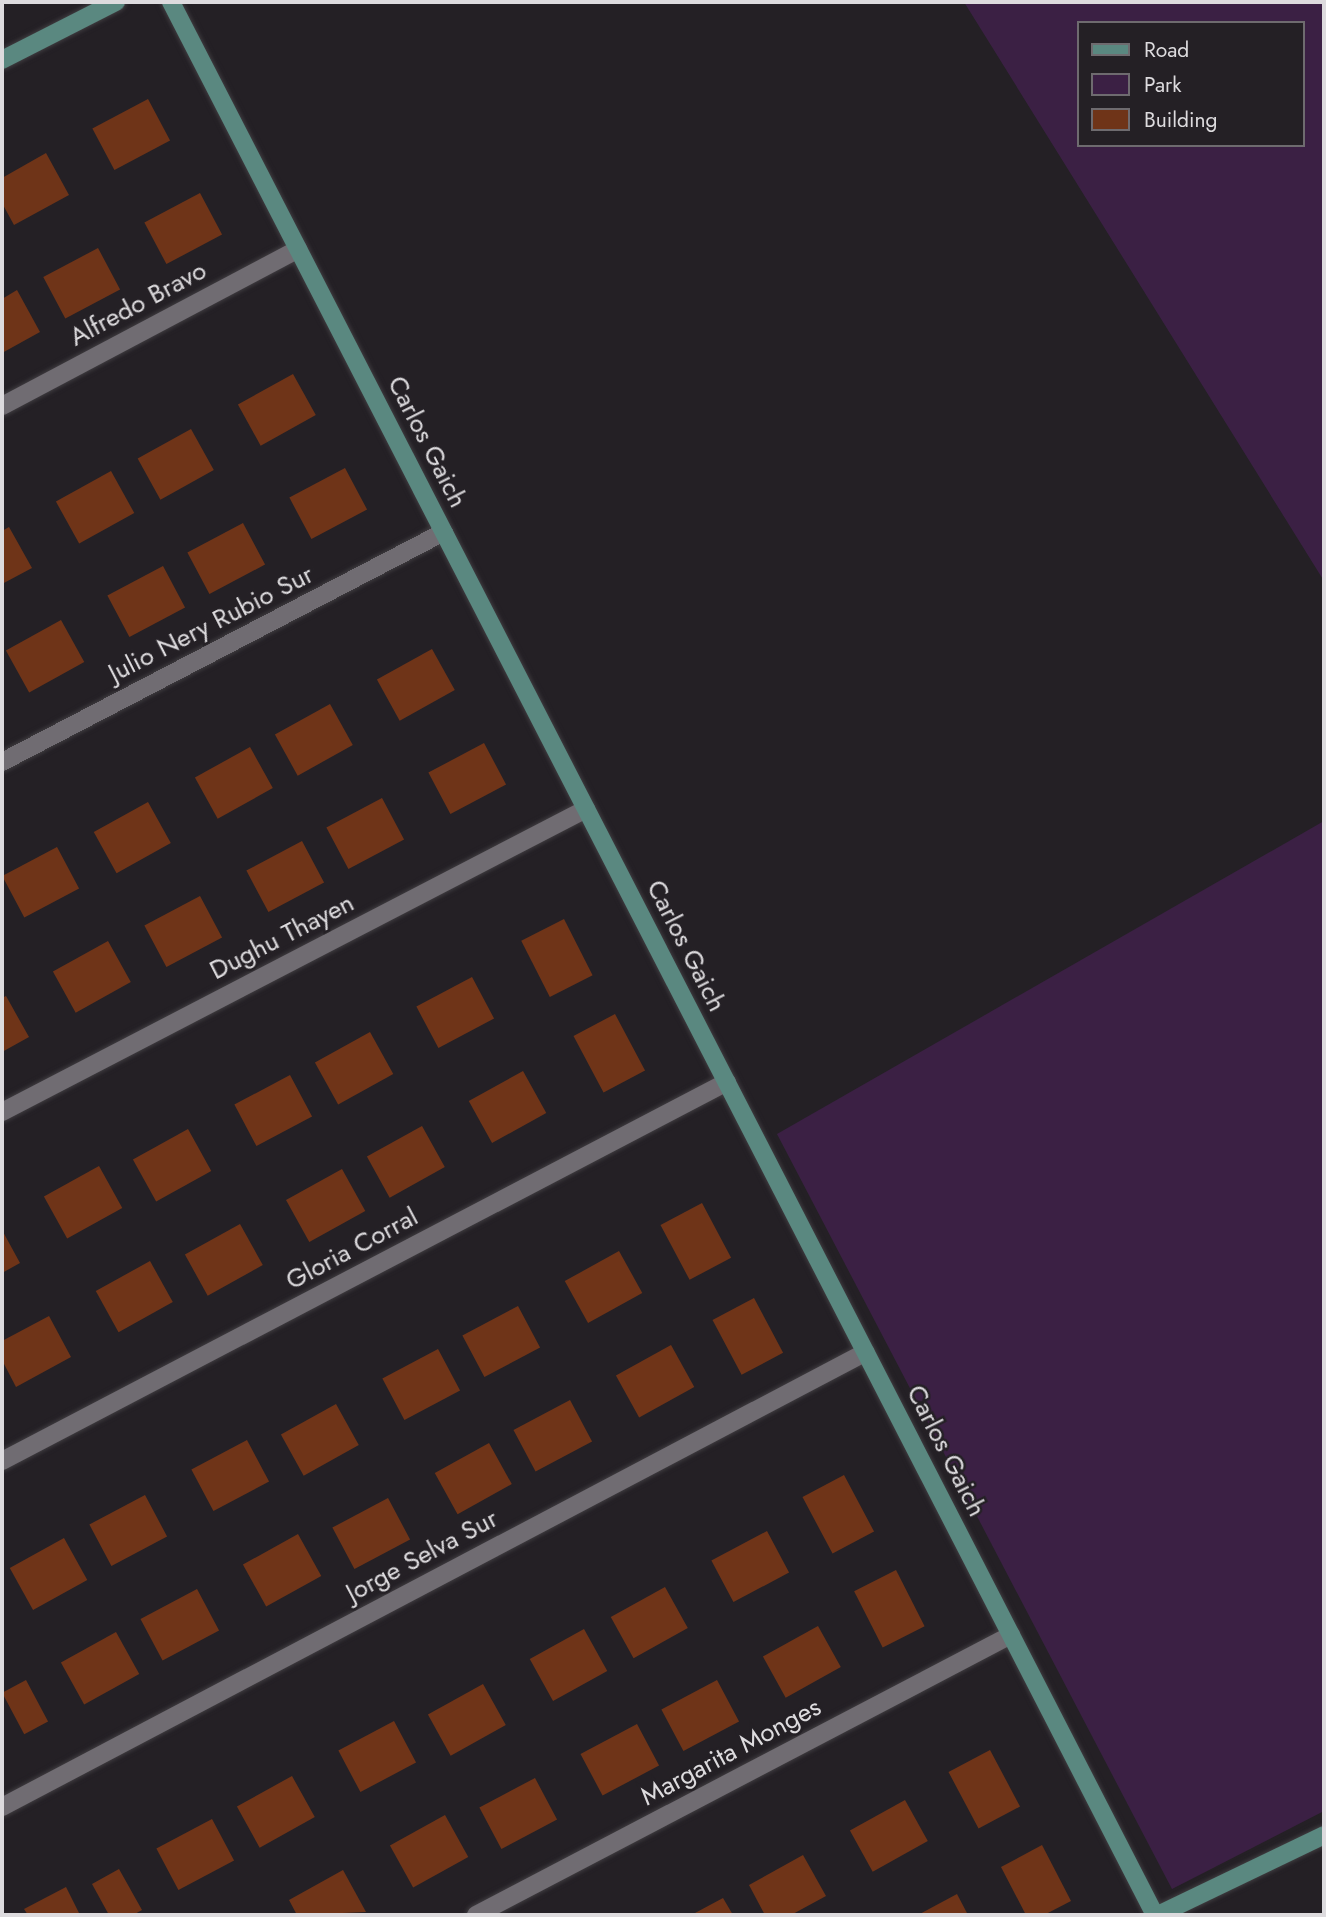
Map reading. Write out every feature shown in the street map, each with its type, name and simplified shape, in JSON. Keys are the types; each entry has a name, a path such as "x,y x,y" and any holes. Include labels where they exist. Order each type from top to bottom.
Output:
{"street":[{"path":"2,60 116,2"},
{"name":"Carlos Gaich","path":"171,2 1157,1915"},
{"name":"Alfredo Bravo","path":"2,406 298,249"},
{"name":"Julio Nery Rubio Sur","path":"2,762 444,532"},
{"name":"Dughu Thayen","path":"2,1112 586,809"},
{"name":"Gloria Corral","path":"2,1461 727,1082"},
{"name":"Jorge Selva Sur","path":"2,1807 866,1352"},
{"name":"Margarita Monges","path":"476,1915 1011,1635"},
{"path":"1157,1915 1324,1835"}],"green space":[{"path":"964,2 1324,2 1324,581"},
{"path":"1324,821 1324,1811 1172,1889 777,1134"}],"building":[{"path":"148,99 170,140 114,170 92,129"},
{"path":"46,153 69,195 14,225 2,203 2,178"},
{"path":"200,193 222,234 166,264 144,223"},
{"path":"98,248 120,289 65,319 43,277"},
{"path":"17,290 40,332 2,353 2,299"},
{"path":"293,374 316,415 261,446 238,405"},
{"path":"191,429 214,470 160,500 138,459"},
{"path":"345,468 367,509 311,539 289,498"},
{"path":"111,471 134,513 79,544 56,502"},
{"path":"243,523 265,564 209,594 187,553"},
{"path":"9,527 32,568 2,584 2,531"},
{"path":"163,566 185,607 129,637 107,596"},
{"path":"61,620 84,662 29,693 6,651"},
{"path":"432,649 455,690 400,721 377,680"},
{"path":"330,704 353,745 298,776 275,735"},
{"path":"484,743 506,784 450,814 428,773"},
{"path":"250,747 273,788 218,819 195,778"},
{"path":"382,798 404,839 348,869 326,828"},
{"path":"148,802 171,843 117,873 94,832"},
{"path":"302,841 324,882 268,912 246,871"},
{"path":"57,847 79,888 24,918 2,876"},
{"path":"200,896 222,937 166,967 144,926"},
{"path":"564,919 593,975 550,997 521,941"},
{"path":"108,941 131,982 76,1013 53,972"},
{"path":"472,977 494,1018 438,1048 416,1007"},
{"path":"6,996 29,1037 2,1052 2,998"},
{"path":"615,1014 645,1071 604,1093 574,1036"},
{"path":"370,1032 393,1074 338,1105 315,1063"},
{"path":"523,1071 546,1113 492,1143 469,1101"},
{"path":"290,1075 312,1116 256,1146 234,1105"},
{"path":"422,1126 445,1167 390,1198 367,1157"},
{"path":"188,1129 211,1171 156,1202 133,1160"},
{"path":"99,1166 122,1208 67,1239 44,1197"},
{"path":"342,1169 365,1211 309,1242 286,1200"},
{"path":"702,1203 731,1258 690,1280 661,1225"},
{"path":"240,1224 263,1265 208,1296 185,1255"},
{"path":"2,1230 20,1263 2,1273"},
{"path":"619,1251 642,1293 588,1323 565,1281"},
{"path":"150,1261 173,1302 119,1332 96,1291"},
{"path":"754,1298 783,1353 742,1375 713,1320"},
{"path":"518,1306 540,1347 484,1377 462,1336"},
{"path":"49,1316 71,1357 16,1387 2,1360 2,1341"},
{"path":"671,1345 694,1387 639,1418 616,1376"},
{"path":"438,1349 460,1390 404,1420 382,1379"},
{"path":"570,1400 592,1441 536,1472 513,1430"},
{"path":"336,1404 359,1445 304,1476 281,1435"},
{"path":"247,1440 269,1481 213,1511 191,1470"},
{"path":"489,1443 512,1484 458,1514 435,1473"},
{"path":"844,1475 874,1532 833,1554 803,1497"},
{"path":"145,1495 167,1536 111,1566 89,1525"},
{"path":"388,1498 410,1539 354,1569 332,1528"},
{"path":"767,1531 789,1572 733,1602 711,1561"},
{"path":"298,1534 321,1576 266,1607 243,1565"},
{"path":"64,1538 87,1580 33,1610 10,1568"},
{"path":"896,1570 925,1626 883,1647 854,1591"},
{"path":"665,1587 688,1628 634,1658 611,1617"},
{"path":"197,1589 219,1630 163,1661 140,1619"},
{"path":"818,1626 841,1667 786,1698 763,1657"},
{"path":"584,1629 607,1671 553,1701 530,1659"},
{"path":"116,1632 139,1674 84,1705 61,1663"},
{"path":"26,1680 48,1721 24,1734 2,1693"},
{"path":"717,1680 739,1721 683,1751 661,1710"},
{"path":"483,1684 506,1725 451,1756 428,1715"},
{"path":"394,1721 416,1762 360,1792 338,1751"},
{"path":"637,1724 659,1765 603,1796 580,1754"},
{"path":"990,1750 1020,1807 979,1829 949,1772"},
{"path":"292,1776 315,1817 260,1848 237,1807"},
{"path":"535,1778 557,1819 501,1849 479,1808"},
{"path":"905,1800 928,1841 873,1872 850,1831"},
{"path":"445,1815 468,1857 413,1888 390,1846"},
{"path":"212,1819 234,1860 178,1890 156,1849"},
{"path":"1042,1845 1071,1901 1044,1915 1026,1915 1001,1867"},
{"path":"803,1855 826,1896 791,1915 765,1915 749,1885"},
{"path":"119,1869 142,1910 133,1915 109,1915 92,1884"},
{"path":"343,1870 366,1912 297,1915 289,1900"},
{"path":"66,1887 80,1915 28,1915 24,1909"},
{"path":"957,1894 968,1915 918,1915 929,1909"},
{"path":"723,1898 733,1915 690,1915 695,1913"}]}
